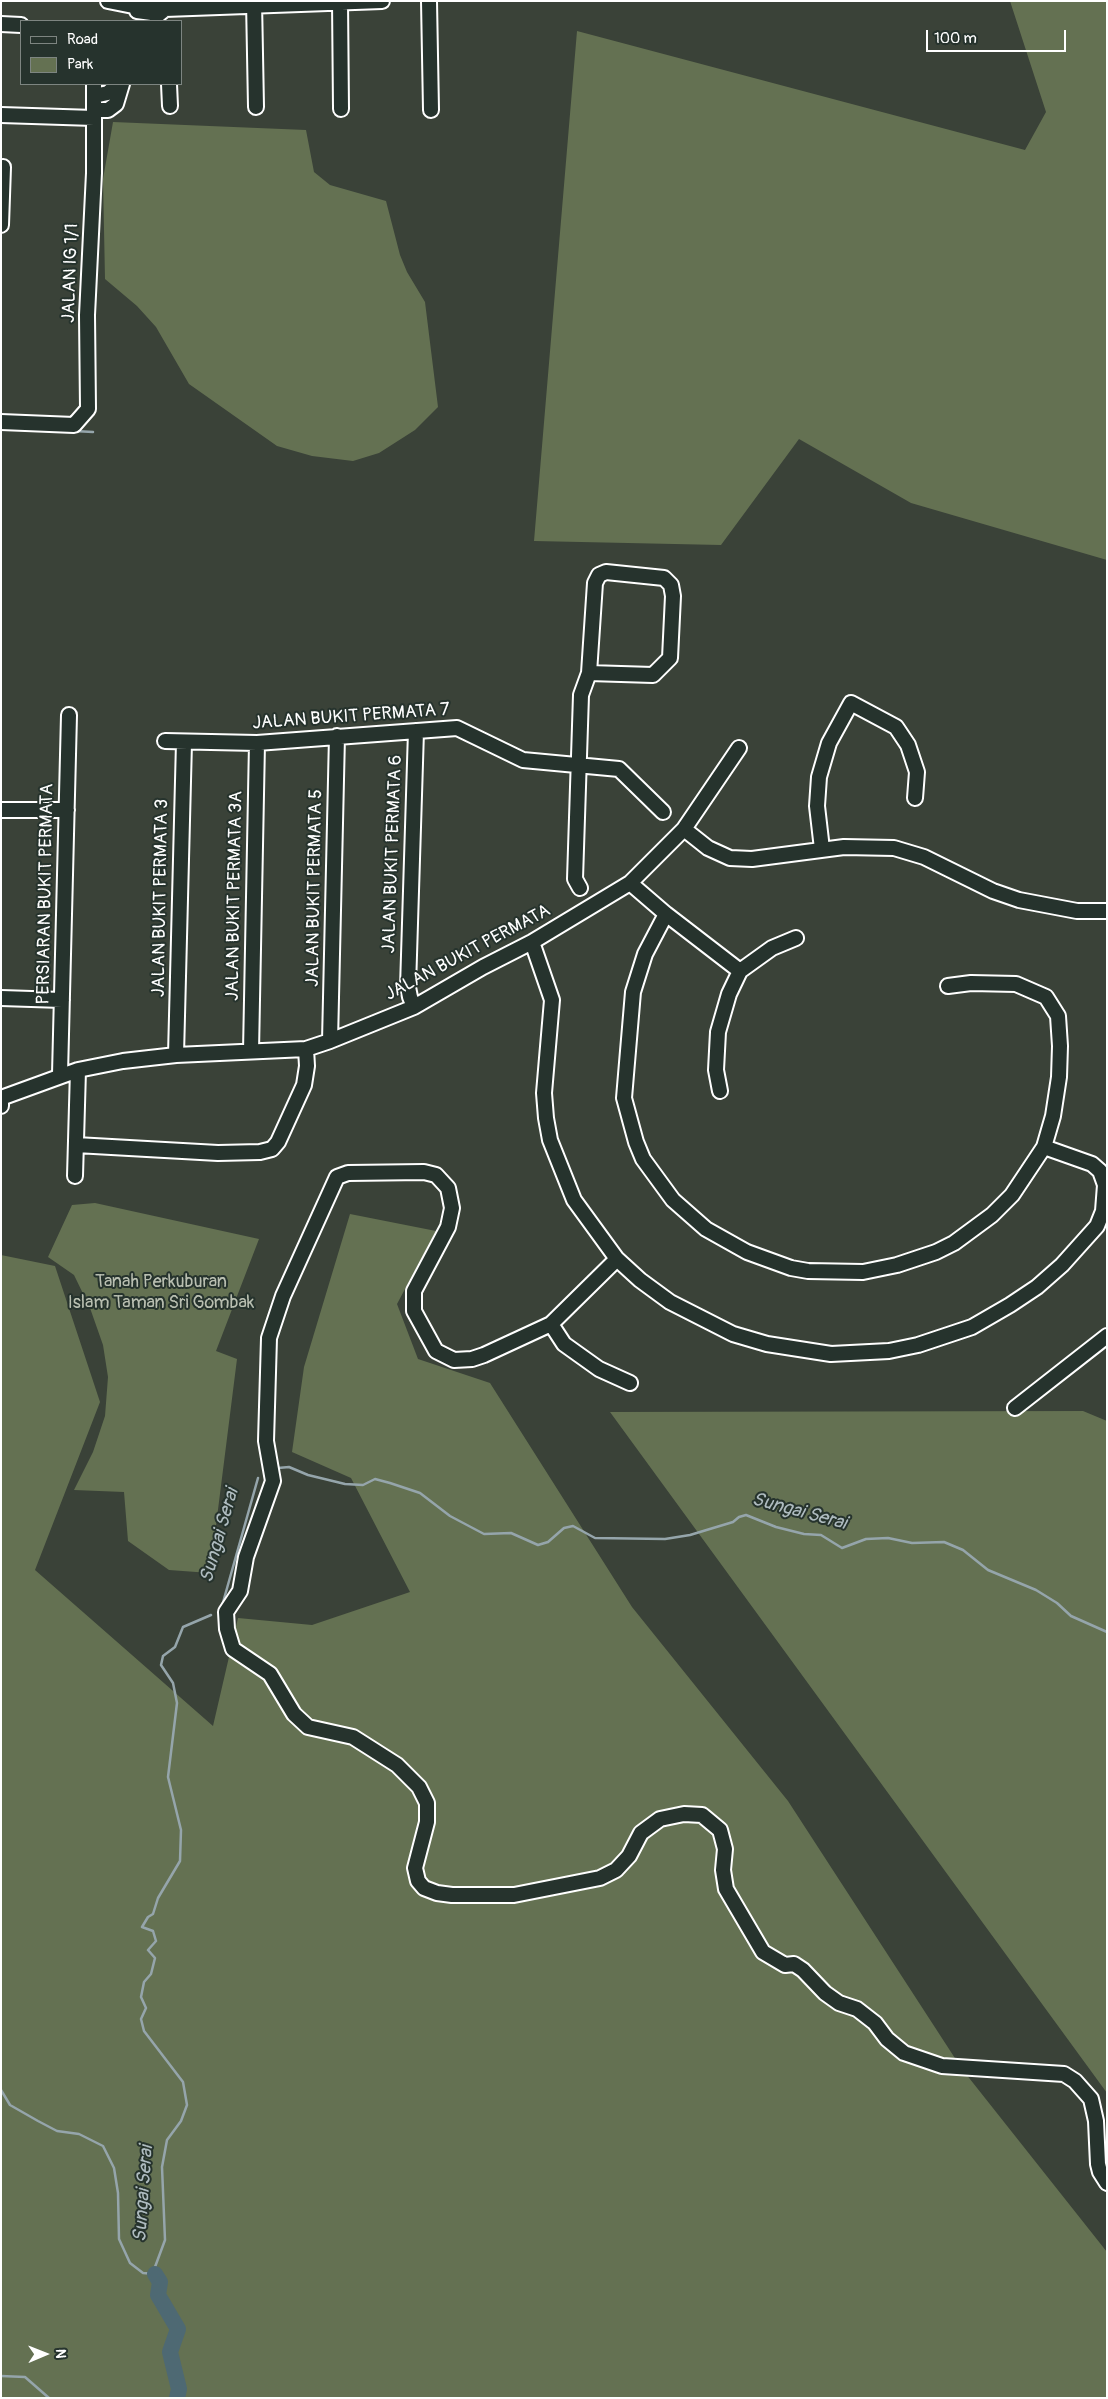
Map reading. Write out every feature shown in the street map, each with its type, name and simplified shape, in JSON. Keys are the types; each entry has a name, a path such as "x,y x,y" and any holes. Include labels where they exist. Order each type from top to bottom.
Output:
{"street":[{"path":"108,1 138,8 159,4 165,10 254,3 382,1"},
{"path":"429,1 431,110"},
{"path":"340,2 341,109"},
{"path":"254,3 256,107"},
{"path":"1,24 20,25"},
{"path":"94,90 108,93 117,85"},
{"path":"1,115 94,114 108,110 116,104 122,85"},
{"path":"169,85 170,106"},
{"name":"JALAN IG 1/1","path":"1,422 74,425 88,409 87,315 94,174 94,90"},
{"path":"1,225 3,167"},
{"path":"580,888 575,878 581,695 589,674 595,583 599,575 606,572 664,578 671,586 673,596 670,658 654,675 589,674"},
{"path":"822,849 817,806 819,777 829,743 851,704 896,727 908,745 917,772 915,798"},
{"name":"PERSIARAN BUKIT PERMATA","path":"60,1074 69,715"},
{"name":"JALAN BUKIT PERMATA 7","path":"165,741 257,743 457,728 524,760 619,769 663,812"},
{"name":"JALAN BUKIT PERMATA 6","path":"414,1007 408,987 416,731"},
{"name":"JALAN BUKIT PERMATA 5","path":"330,1041 337,736"},
{"name":"JALAN BUKIT PERMATA 3","path":"176,1056 184,742"},
{"name":"JALAN BUKIT PERMATA 3A","path":"251,1051 257,743"},
{"name":"JALAN BUKIT PERMATA","path":"1,1098 60,1074 123,1061 306,1048 330,1041 414,1007 482,967 532,942 630,883 684,829 739,748"},
{"path":"1,810 67,810"},
{"path":"684,829 708,848 730,858 752,859 822,849 873,846 894,848 924,857 993,892 1019,900 1077,910 1107,911"},
{"path":"630,883 666,914 740,971"},
{"path":"666,914 645,954 633,992 624,1098 636,1142 651,1170 673,1200 713,1234 747,1252 791,1268 808,1271 863,1272 897,1265 936,1252 974,1230 1012,1195 1044,1148 1053,1116 1059,1077 1060,1046 1058,1016 1046,997 1016,984 971,983 948,986"},
{"path":"720,1091 716,1070 718,1032 729,994 740,971 772,948 796,938"},
{"path":"532,942 552,1000 544,1093 550,1140 561,1173 574,1200 617,1259 640,1280 670,1302 733,1334 798,1350 831,1354 865,1353 918,1345 972,1327 1037,1287 1102,1228 1106,1195 1100,1171 1092,1164 1044,1148"},
{"path":"1,998 62,1000"},
{"path":"76,1145 218,1153 272,1149 278,1142 304,1085 307,1066 306,1048"},
{"path":"75,1176 78,1070"},
{"path":"1,1098 1,1106"},
{"path":"617,1259 551,1324 522,1339 472,1359 454,1360 436,1351 414,1311 414,1291 448,1227 452,1208 448,1188 436,1176 424,1172 348,1173 338,1177 283,1296 269,1338 266,1441 273,1481 246,1556 240,1591 226,1612 227,1628 233,1649 270,1674 294,1714 308,1727 353,1737 397,1765 419,1787 427,1803 427,1822 415,1868 418,1880 424,1888 437,1893 452,1895 514,1895 600,1878 616,1870 629,1856 641,1833 660,1819 684,1814 702,1815 720,1830 725,1849 723,1870 726,1889 763,1952 785,1965 794,1964 803,1970 825,1994 839,2003 858,2009 875,2023 887,2039 904,2053 942,2066 1048,2072 1064,2074 1070,2078 1091,2099 1096,2121 1098,2164 1107,2183"},
{"path":"551,1324 564,1344 599,1369 630,1383"},
{"path":"1015,1408 1107,1336"}],"green space":[{"path":"1010,1 1107,1 1107,560 911,503 799,439 721,545 534,541 577,31 1025,150 1046,112"},
{"path":"113,122 306,130 314,172 330,185 386,201 400,255 407,272 425,302 438,407 415,430 379,453 353,461 312,456 277,446 189,384 156,327 137,306 105,279 103,179"},
{"name":"Tanah Perkuburan Islam Taman Sri Gombak","path":"95,1203 259,1239 216,1351 237,1359 210,1573 169,1570 128,1541 124,1492 74,1490 93,1452 105,1416 108,1377 103,1345 90,1308 74,1275 48,1257 72,1205"},
{"path":"350,1214 436,1231 397,1304 418,1359 490,1383 632,1607 788,1801 962,2069 1107,2252 1107,2398 1,2398 1,1255 55,1266 100,1402 35,1570 213,1726 238,1618 312,1625 410,1592 351,1478 292,1452 304,1367"},
{"path":"1083,1411 1107,1421 1107,2093 610,1412"}],"waterway":[{"path":"1,429 11,429"},
{"path":"74,431 93,432"},
{"name":"Sungai Serai","path":"278,1468 289,1467 308,1475 345,1484 363,1485 375,1479 390,1483 420,1493 450,1516 484,1534 511,1533 538,1545 548,1542 564,1528 573,1526 595,1538 665,1539 690,1535 733,1522 739,1517 746,1515 776,1527 804,1534 821,1535 842,1548 866,1539 888,1538 912,1543 944,1542 963,1550 988,1570 1036,1590 1057,1603 1071,1616 1107,1632"},
{"name":"Sungai Serai","path":"222,1606 258,1478"},
{"name":"Sungai Serai","path":"1,2090 10,2105 38,2121 57,2131 79,2134 103,2146 114,2168 118,2193 119,2239 130,2263 143,2273 155,2274 155,2267 165,2240 162,2167 167,2140 181,2121 187,2105 183,2082 144,2031 141,2019 146,2008 141,1997 144,1982 151,1974 155,1958 148,1950 156,1941 153,1931 142,1927 148,1917 153,1914 158,1898 180,1861 181,1830 168,1777 177,1703 173,1683 161,1665 163,1656 175,1647 183,1627 211,1615"},
{"name":"Sungai Serai","path":"155,2274 160,2282 158,2295 178,2329 170,2352 179,2389 177,2398"},
{"path":"1,2376 25,2377 49,2398"}]}
